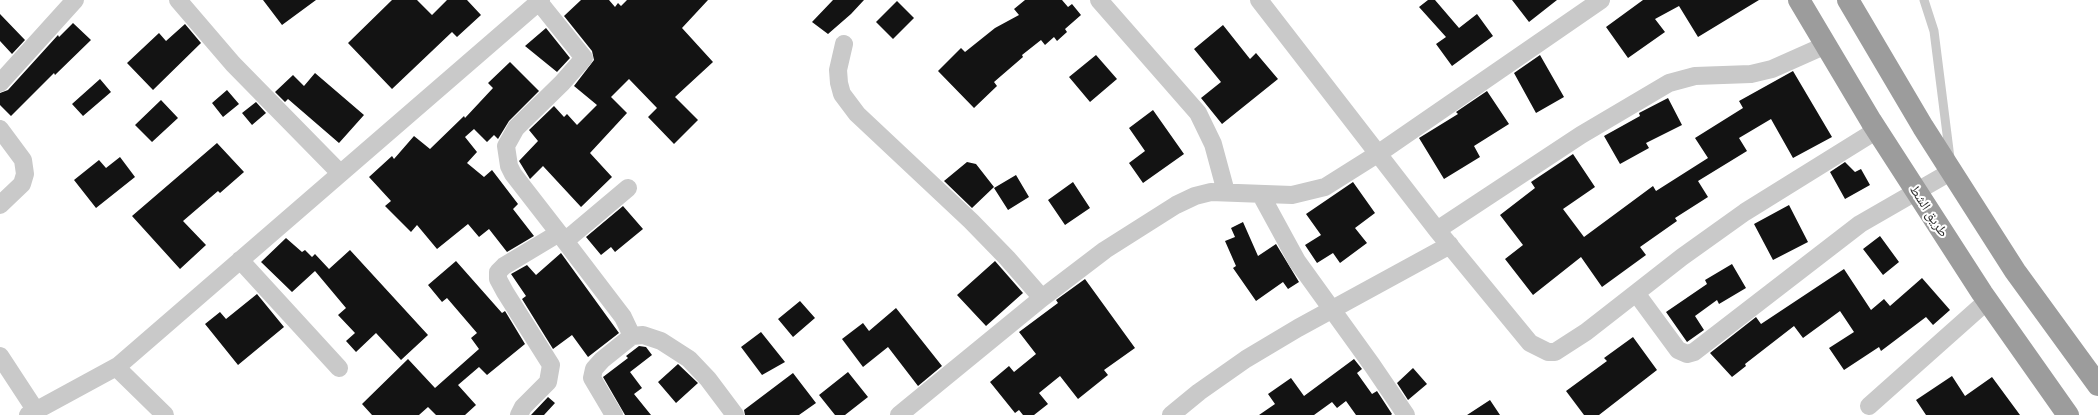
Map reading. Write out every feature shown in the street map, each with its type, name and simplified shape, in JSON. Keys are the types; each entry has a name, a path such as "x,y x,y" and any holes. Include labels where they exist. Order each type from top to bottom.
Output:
{"highway":[{"name":"طريق الشط","path":"1799,0 1916,192 1987,301 2065,414"},
{"path":"1848,0 1923,127 2015,270 2098,385"}],"street":[{"path":"0,83 75,0"},
{"path":"178,0 233,64 340,173"},
{"path":"1099,0 1198,113 1213,144 1226,192"},
{"path":"1259,0 1379,153 1437,230 1530,343 1548,352 1559,350 1586,332 1682,257 1745,212 1877,130"},
{"path":"899,415 920,409 1042,298 1105,250 1176,205 1196,196 1226,192 1261,195 1292,195 1325,188 1379,153 1601,0"},
{"path":"0,356 32,413 116,367 540,1 584,58 562,83 516,128 506,146 510,166 513,174 623,317 632,336"},
{"path":"844,44 838,70 842,94 885,142 971,221 1007,258 1042,298"},
{"path":"1437,230 1581,135 1669,83 1695,76 1751,74 1772,69 1826,45"},
{"path":"0,128 22,160 25,174 22,184 0,206"},
{"path":"1636,293 1678,350 1684,354 1690,354 1860,224 1952,171"},
{"path":"519,415 523,407 548,382 551,365 505,292 498,279 498,272 504,266 562,237 628,188"},
{"path":"1261,195 1298,261 1406,415"},
{"path":"1171,415 1246,359 1298,328 1450,245"},
{"path":"240,260 339,368"},
{"path":"1869,406 1987,301"},
{"path":"614,415 592,378 594,369 602,360 632,336 653,337 689,359 708,379 735,415"},
{"path":"116,367 165,415"}],"lane":[{"path":"1924,0 1934,31 1952,171"}],"building":[{"path":"263,0 316,0 282,25"},
{"path":"392,0 417,0 432,15 447,0 467,0 481,15 457,37 452,32 392,89 348,43"},
{"path":"581,0 609,0 615,7 618,3 621,6 627,0 708,0 682,28 713,62 675,97 698,120 674,144 648,117 657,108 629,79 611,97 627,113 590,153 612,177 581,207 543,166 530,179 519,161 538,141 529,130 554,106 564,117 567,114 577,125 597,105 574,86 594,60 592,51 564,16"},
{"path":"833,0 864,0 851,14 828,34 812,22"},
{"path":"1025,0 1062,0 1068,7 1072,4 1081,15 1065,29 1067,32 1057,41 1054,37 1045,45 1041,40 1022,55 1023,57 994,82 997,86 974,108 938,71 961,48 965,52 995,28 1019,15 1014,9"},
{"path":"1428,0 1435,0 1459,28 1477,14 1493,36 1452,66 1436,44 1446,37 1419,7"},
{"path":"1512,0 1557,0 1529,22"},
{"path":"1643,0 1759,0 1698,37 1679,6 1655,19 1665,32 1628,58 1606,27"},
{"path":"897,1 914,18 893,39 876,22"},
{"path":"0,14 25,40 12,54 0,41"},
{"path":"73,23 91,40 55,75 54,73 11,116 0,105 0,93 8,90 58,35 59,37"},
{"path":"185,24 201,43 153,90 127,63 159,33 166,41"},
{"path":"1223,25 1250,59 1256,53 1278,79 1222,124 1201,98 1221,82 1194,49"},
{"path":"546,28 570,58 557,72 525,46"},
{"path":"1096,55 1117,79 1090,102 1069,77"},
{"path":"1540,55 1564,97 1536,113 1514,73"},
{"path":"510,62 539,91 509,121 498,139 494,135 487,142 474,129 465,137 477,152 467,163 484,177 492,170 518,204 513,209 534,236 507,252 489,229 479,237 468,224 437,249 417,225 411,232 385,206 391,201 369,177 392,156 394,159 414,136 430,149 464,116 465,118 493,88 488,83"},
{"path":"1793,71 1832,137 1793,158 1771,119 1739,138 1747,151 1698,181 1708,197 1675,218 1677,221 1640,247 1646,255 1602,287 1581,257 1533,295 1505,259 1523,245 1500,215 1535,188 1531,182 1573,154 1595,187 1563,209 1584,237 1653,186 1656,191 1708,158 1695,138 1743,108 1739,101"},
{"path":"315,73 364,115 339,143 288,99 285,102 275,92 293,75 304,86"},
{"path":"100,79 111,92 83,116 72,104"},
{"path":"227,90 239,104 223,117 212,103"},
{"path":"1487,91 1509,124 1474,146 1480,157 1444,179 1419,138 1458,114 1456,112"},
{"path":"1668,98 1682,125 1646,143 1649,148 1620,164 1604,136 1640,116 1639,113"},
{"path":"161,100 178,118 152,142 135,125"},
{"path":"256,102 266,113 252,125 242,113"},
{"path":"1153,110 1184,154 1143,183 1129,163 1145,151 1129,128"},
{"path":"217,143 244,172 220,193 218,191 183,221 206,245 180,269 132,216"},
{"path":"120,157 135,177 96,208 74,180 99,160 106,168"},
{"path":"967,162 976,164 994,187 972,208 944,181"},
{"path":"1845,162 1855,172 1861,169 1870,185 1845,199 1830,172"},
{"path":"1016,175 1029,197 1008,210 994,188"},
{"path":"1073,182 1090,208 1065,225 1048,200"},
{"path":"1353,182 1375,213 1355,228 1367,243 1340,263 1333,253 1317,263 1305,245 1321,235 1306,214"},
{"path":"1789,205 1808,242 1773,260 1754,224"},
{"path":"623,206 643,229 615,252 611,247 601,255 586,237"},
{"path":"1243,222 1258,256 1276,244 1299,282 1288,289 1283,282 1256,301 1233,268 1236,266 1225,241 1235,237 1231,228"},
{"path":"1880,236 1899,262 1883,275 1863,249"},
{"path":"286,238 302,252 305,250 312,257 315,254 329,269 350,250 428,335 401,360 376,333 356,352 346,341 355,333 338,315 346,308 315,271 292,292 261,262"},
{"path":"561,253 619,333 588,357 572,335 553,349 522,299 526,296 511,274 527,265 536,275"},
{"path":"456,261 502,313 505,311 525,344 487,375 479,367 458,385 476,405 465,415 436,415 428,407 419,415 372,415 362,404 408,359 435,388 479,349 471,338 477,333 447,298 442,302 428,285"},
{"path":"995,261 1023,293 986,326 957,295"},
{"path":"1732,264 1746,288 1719,304 1717,300 1695,316 1704,330 1687,342 1666,312 1707,284 1705,280"},
{"path":"1844,269 1871,310 1884,299 1890,306 1922,278 1950,310 1933,325 1926,317 1881,351 1879,347 1844,370 1829,348 1854,332 1840,311 1803,338 1794,326 1745,364 1746,366 1732,377 1710,353 1756,317 1761,324"},
{"path":"1085,279 1135,348 1104,370 1108,375 1078,399 1060,376 1039,393 1048,404 1034,415 1023,415 1019,410 1015,413 990,382 1009,366 1014,372 1036,354 1019,332 1058,303 1056,300"},
{"path":"257,294 284,327 238,365 205,324 220,312 226,319"},
{"path":"800,301 815,318 793,337 778,319"},
{"path":"896,308 942,366 918,386 888,347 863,367 842,339 863,323 869,331"},
{"path":"761,332 785,362 762,375 741,347"},
{"path":"1633,337 1657,370 1599,415 1584,415 1566,391 1607,361 1604,358"},
{"path":"639,346 646,347 652,355 630,372 642,388 634,394 651,415 625,415 603,377 628,358 626,356"},
{"path":"1354,359 1362,369 1357,373 1372,394 1377,391 1392,414 1391,415 1356,415 1346,401 1337,408 1332,402 1314,415 1259,415 1275,404 1268,394 1291,378 1304,396"},
{"path":"678,364 698,383 676,403 658,382"},
{"path":"1413,368 1427,384 1408,400 1397,383"},
{"path":"848,372 868,397 845,415 835,415 819,395"},
{"path":"793,373 816,403 799,415 745,415 744,410"},
{"path":"1952,376 1965,396 1992,377 2020,415 1926,415 1916,400"},
{"path":"548,397 555,403 544,415 531,415"},
{"path":"1490,400 1500,415 1467,415"}]}
